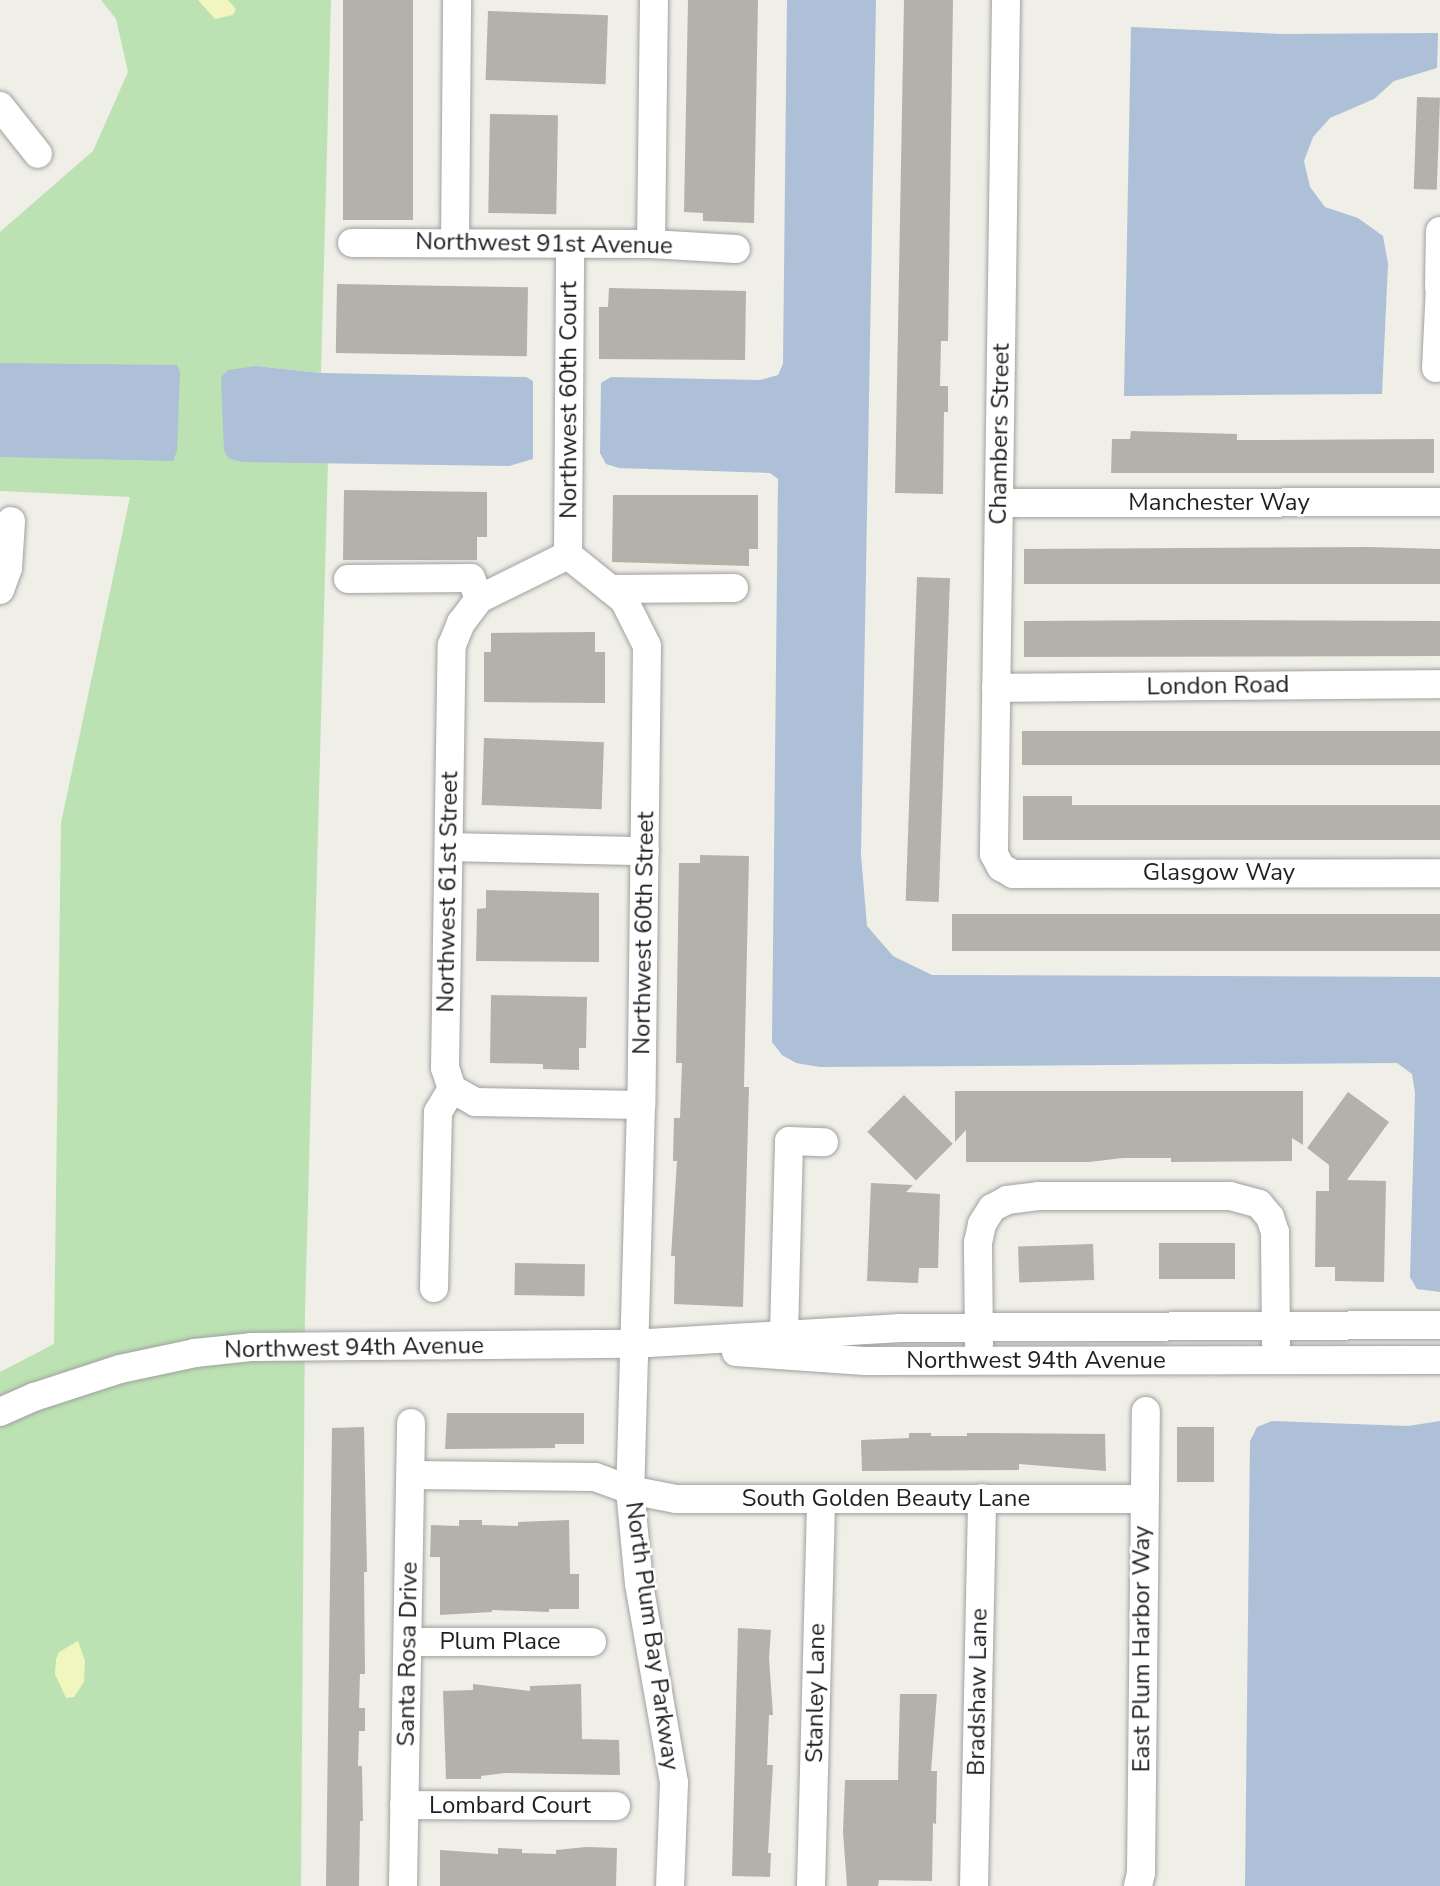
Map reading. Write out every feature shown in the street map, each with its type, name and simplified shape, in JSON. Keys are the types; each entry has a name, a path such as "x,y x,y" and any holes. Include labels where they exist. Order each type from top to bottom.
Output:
{"street":[{"path":"455,243 457,0"},
{"path":"651,244 654,0"},
{"name":"Chambers Street","path":"1000,867 995,854 996,688 1006,0"},
{"path":"0,106 38,154"},
{"path":"1436,368 1440,230"},
{"name":"Northwest 91st Avenue","path":"352,243 651,244 736,249"},
{"name":"Northwest 60th Court","path":"568,555 570,244"},
{"name":"Manchester Way","path":"999,503 1440,502"},
{"path":"0,590 8,568 11,522"},
{"name":"Northwest 60th Street","path":"568,555 624,600 638,622 648,646 641,1105 632,1344"},
{"name":"Northwest 61st Street","path":"452,1088 446,1068 452,645 461,622 480,599 568,555"},
{"path":"348,579 471,579 480,599"},
{"path":"610,589 734,588"},
{"name":"London Road","path":"996,688 1440,684"},
{"path":"449,847 645,852"},
{"name":"Glasgow Way","path":"1000,867 1013,874 1440,873"},
{"path":"434,1288 438,1112 452,1088 475,1102 641,1105"},
{"path":"784,1334 789,1141 824,1142"},
{"path":"980,1361 978,1243 982,1224 992,1208 1007,1200 1038,1196 1203,1196 1246,1198 1259,1205 1270,1217 1275,1232 1276,1360"},
{"name":"Northwest 94th Avenue","path":"0,1412 34,1397 120,1369 195,1353 292,1345 632,1344 866,1329 979,1327 1440,1325"},
{"name":"Northwest 94th Avenue","path":"632,1344 865,1361 1440,1360"},
{"name":"North Plum Bay Parkway","path":"632,1344 631,1490 639,1584 674,1783 670,1886"},
{"name":"East Plum Harbor Way","path":"1138,1886 1141,1859 1142,1499 1146,1411"},
{"name":"Santa Rosa Drive","path":"403,1886 411,1423"},
{"name":"South Golden Beauty Lane","path":"412,1475 595,1477 631,1490 676,1499 1142,1499"},
{"name":"Bradshaw Lane","path":"974,1886 982,1498"},
{"name":"Stanley Lane","path":"811,1886 821,1500"},
{"name":"Plum Place","path":"409,1642 592,1642"},
{"name":"Lombard Court","path":"404,1805 616,1806"}],"shaded area":[{"path":"101,0 331,0 321,373 256,366 229,459 242,462 328,462 305,1312 301,1886 0,1886 0,1372 54,1344 61,823 130,497 0,491 0,232 93,151 128,72 116,19"}],"sand":[{"path":"198,0 228,0 236,9 233,15 215,19"},
{"path":"78,1641 85,1661 84,1682 74,1697 66,1698 55,1674 56,1659 59,1652"}],"water":[{"path":"787,0 876,0 861,855 867,926 893,956 932,975 1440,977 1440,1292 1417,1289 1410,1277 1415,1093 1412,1074 1397,1063 820,1067 796,1063 782,1055 772,1042 778,479 770,473 619,468 606,464 600,453 601,383 611,377 760,380 778,375 783,364"},
{"path":"1131,27 1280,34 1438,33 1437,68 1394,81 1374,99 1330,118 1313,137 1304,161 1310,187 1325,207 1358,218 1383,236 1388,264 1382,394 1124,396"},
{"path":"0,363 177,365 180,372 177,451 173,461 0,457"},
{"path":"256,366 321,373 526,377 533,381 533,459 509,466 242,462 229,459 224,450 221,377 228,370"},
{"path":"1272,1421 1408,1426 1440,1421 1440,1886 1245,1886 1250,1441 1257,1427"}],"building":[{"path":"343,0 413,0 413,220 343,220"},
{"path":"688,0 758,0 754,223 703,221 703,213 684,212"},
{"path":"904,0 953,0 948,341 941,341 940,386 948,386 948,412 944,412 943,494 895,493"},
{"path":"488,11 608,15 606,84 486,80"},
{"path":"1417,97 1440,98 1437,190 1414,189"},
{"path":"490,114 558,115 556,214 488,213"},
{"path":"337,284 528,287 527,356 336,353"},
{"path":"609,288 746,291 745,360 599,359 599,307 608,307"},
{"path":"1131,431 1237,434 1237,440 1434,439 1434,473 1111,473 1112,439 1130,439"},
{"path":"344,490 487,492 487,537 477,537 477,560 343,560"},
{"path":"613,495 758,495 758,549 749,549 749,566 612,562"},
{"path":"1024,549 1440,549 1440,584 1024,584"},
{"path":"917,577 950,578 939,902 906,901"},
{"path":"1024,621 1440,621 1440,656 1024,657"},
{"path":"595,632 595,652 605,652 605,703 484,702 484,652 491,652 491,633"},
{"path":"1022,731 1440,731 1440,765 1022,765"},
{"path":"484,738 604,742 602,809 482,805"},
{"path":"1023,796 1072,796 1072,805 1440,805 1440,840 1023,840"},
{"path":"700,855 749,856 744,1087 749,1087 743,1307 674,1304 675,1256 671,1256 677,1161 673,1161 674,1118 680,1118 682,1063 676,1063 679,863 700,863"},
{"path":"486,890 599,893 599,962 476,961 477,909 486,908"},
{"path":"952,914 1440,914 1440,951 952,951"},
{"path":"491,995 587,997 586,1048 579,1048 579,1070 543,1069 543,1064 490,1063"},
{"path":"955,1091 1303,1091 1303,1145 1292,1138 1292,1161 1171,1162 1171,1158 1123,1158 1089,1162 966,1162 966,1130 955,1142"},
{"path":"1348,1092 1389,1122 1347,1180 1386,1181 1384,1282 1335,1281 1335,1267 1315,1267 1316,1191 1329,1191 1329,1165 1307,1148"},
{"path":"904,1095 953,1144 916,1181 867,1132"},
{"path":"871,1183 913,1185 906,1192 940,1194 938,1268 919,1268 918,1283 867,1281"},
{"path":"1159,1243 1235,1243 1235,1279 1159,1279"},
{"path":"1093,1244 1094,1280 1019,1283 1018,1247"},
{"path":"515,1263 585,1264 584,1296 514,1295"},
{"path":"447,1413 584,1413 584,1444 555,1444 555,1448 445,1449"},
{"path":"364,1427 367,1572 364,1572 365,1674 360,1674 359,1708 365,1708 365,1731 359,1731 358,1766 362,1766 363,1821 360,1821 359,1886 326,1886 332,1428"},
{"path":"1177,1427 1214,1427 1214,1482 1177,1482"},
{"path":"909,1433 931,1433 931,1436 967,1436 967,1433 1105,1434 1106,1471 1019,1464 1019,1470 862,1471 861,1440 909,1438"},
{"path":"459,1520 482,1520 482,1525 518,1526 518,1522 569,1520 570,1574 579,1574 579,1609 549,1609 549,1612 492,1610 440,1615 440,1557 430,1557 431,1525 459,1526"},
{"path":"738,1628 771,1630 769,1658 773,1715 769,1715 767,1765 773,1765 768,1853 771,1853 770,1877 732,1876"},
{"path":"473,1684 530,1691 530,1686 581,1684 582,1739 619,1740 620,1775 505,1773 481,1776 481,1779 446,1779 443,1691 473,1690"},
{"path":"900,1694 937,1694 931,1771 937,1771 932,1881 879,1880 878,1886 847,1886 843,1832 845,1780 898,1780"},
{"path":"498,1848 522,1849 522,1853 556,1854 556,1850 617,1848 616,1886 440,1886 440,1850 498,1854"}]}
